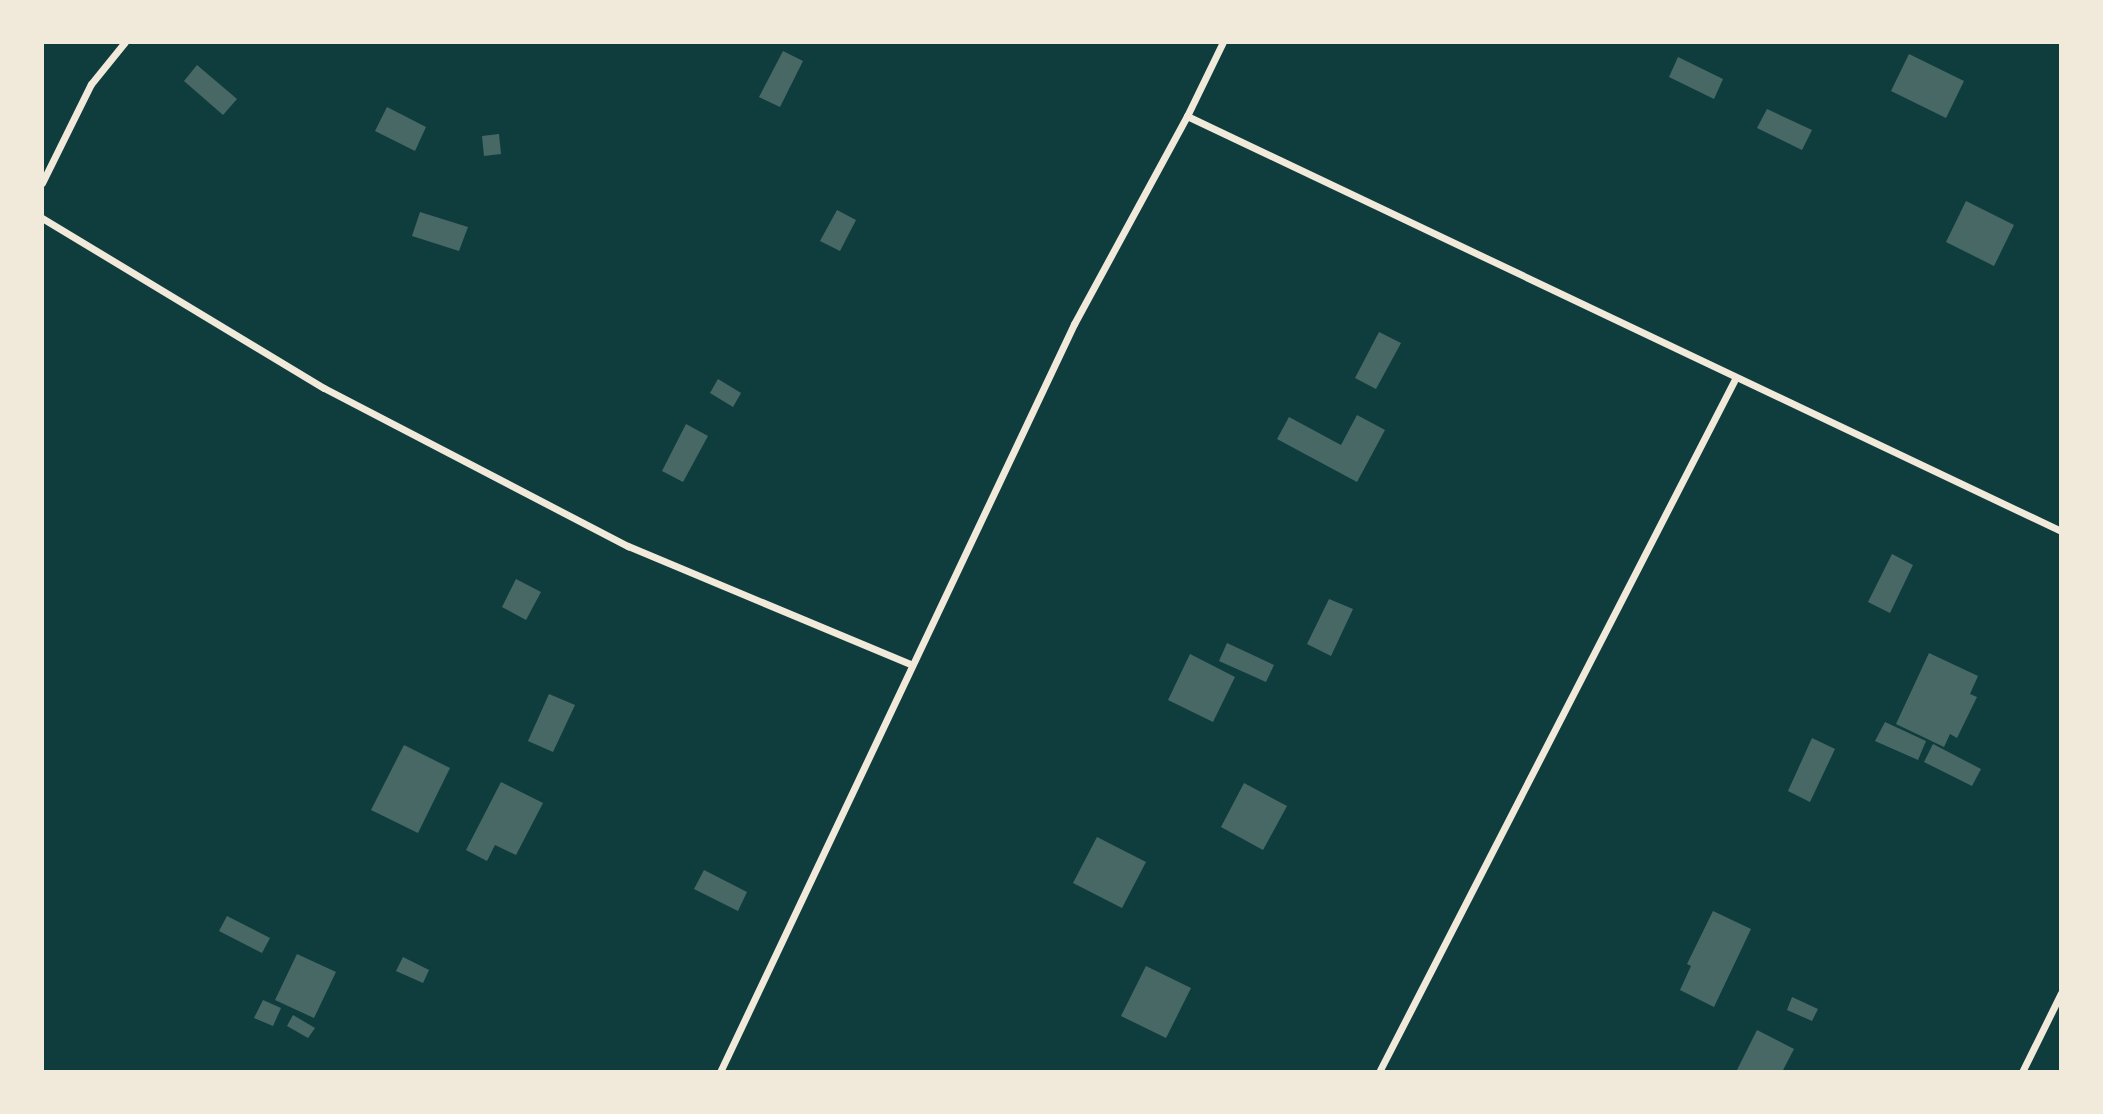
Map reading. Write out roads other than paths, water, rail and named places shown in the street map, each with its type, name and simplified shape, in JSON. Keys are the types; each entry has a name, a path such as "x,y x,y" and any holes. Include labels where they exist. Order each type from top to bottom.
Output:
{"street":[{"path":"42,183 91,83 125,42"},
{"path":"720,1072 910,664 1074,324 1187,116 1223,42"},
{"path":"1187,116 2061,531"},
{"path":"42,218 324,388 616,540 910,664"},
{"path":"1379,1072 1736,377"},
{"path":"2022,1072 2061,993"}]}
